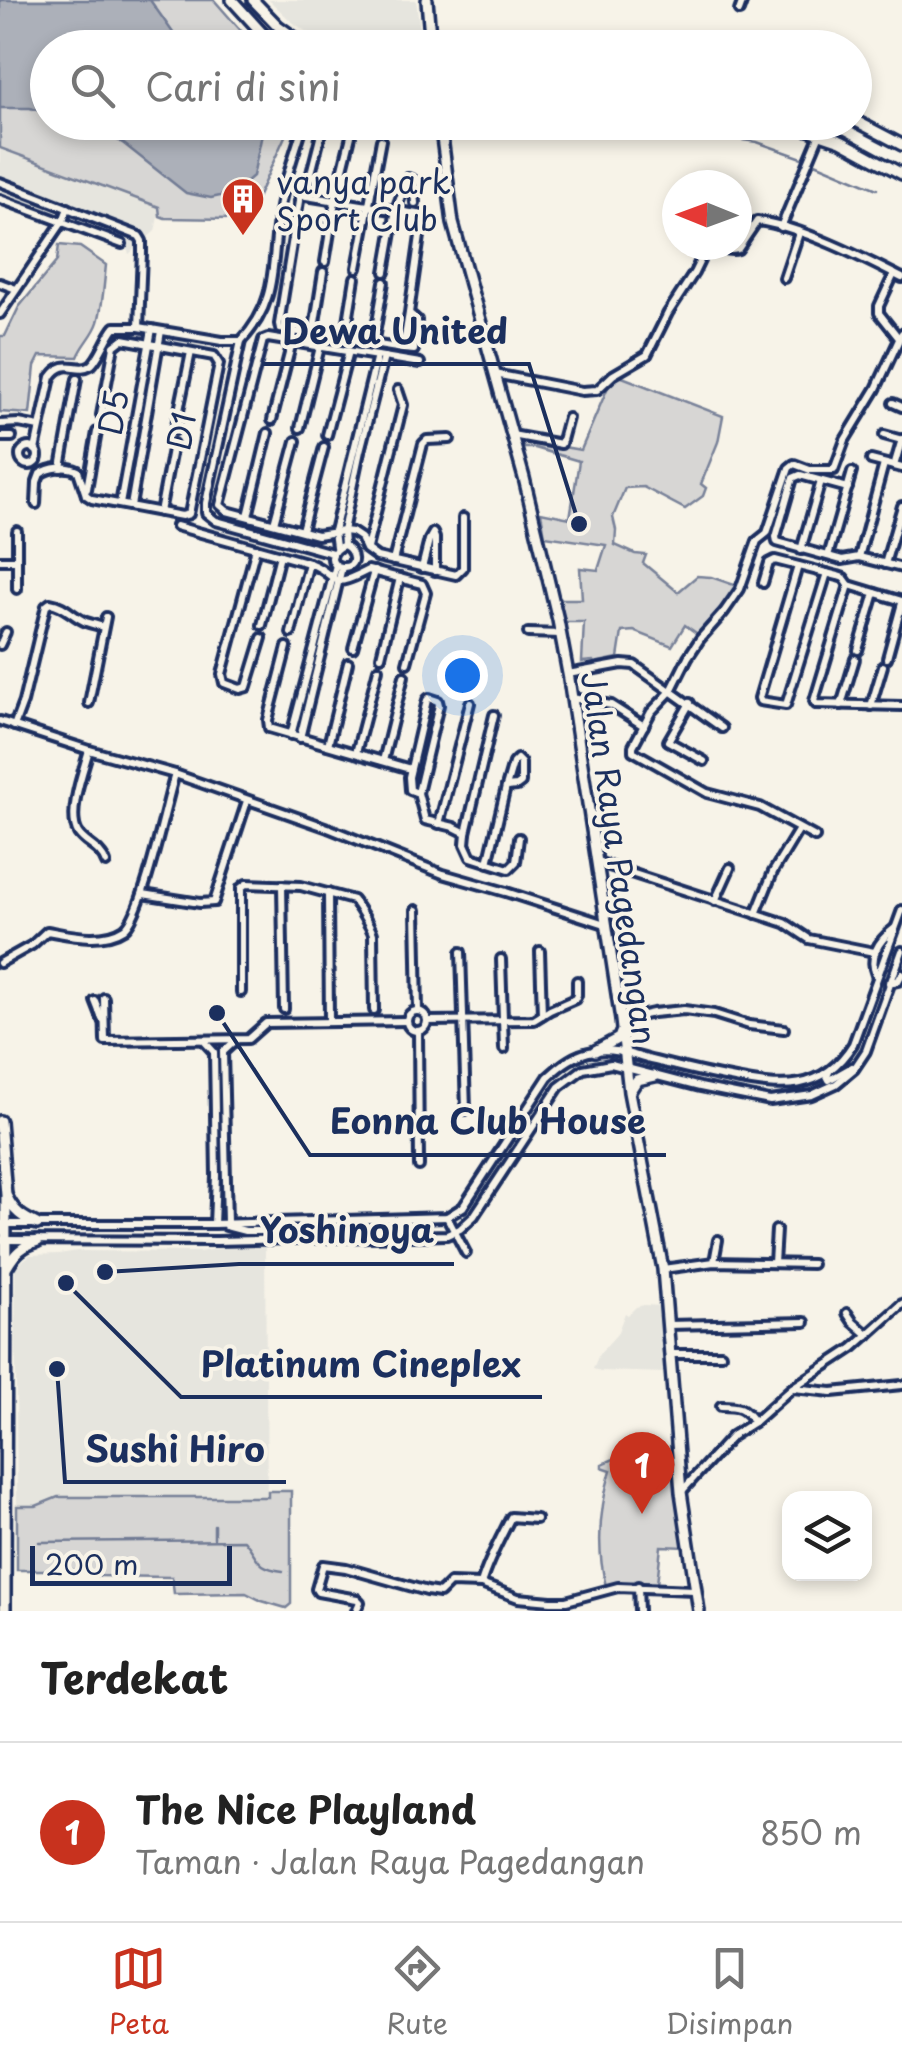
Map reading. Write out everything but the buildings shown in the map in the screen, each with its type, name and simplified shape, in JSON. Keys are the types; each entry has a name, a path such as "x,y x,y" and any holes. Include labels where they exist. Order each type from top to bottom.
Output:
{"street":[{"path":"232,0 259,30"},
{"path":"253,0 283,30"},
{"path":"427,0 430,30"},
{"path":"739,11 743,0"},
{"path":"872,129 902,145"},
{"path":"299,140 282,198 279,326 282,330 403,349 424,216 420,212 300,195"},
{"path":"319,140 283,262 260,318 241,341 206,514 216,522 337,548 350,548 353,560 349,565 339,566 332,560 337,548 380,357"},
{"path":"325,262 350,140"},
{"path":"357,268 381,140"},
{"name":"Jalan Raya Pagedangan","path":"442,140 453,223 512,435 561,634 629,1092 663,1269 682,1492 698,1611"},
{"path":"781,227 817,140"},
{"path":"834,140 902,174"},
{"path":"385,272 396,210 408,178 413,180 415,202"},
{"path":"0,182 139,236 139,327"},
{"path":"0,198 122,244"},
{"path":"0,314 68,208"},
{"path":"495,374 582,391 597,390 647,355 706,248 738,249 758,221 823,241 898,276 878,313 900,335 876,389 844,440 834,470 810,470 794,464 789,468 767,533 756,541 740,589 694,648 671,692 651,712 633,746 633,751 708,793 760,807 815,837"},
{"path":"784,278 799,233"},
{"path":"313,335 323,272"},
{"path":"345,340 355,278"},
{"path":"374,344 384,282"},
{"path":"0,283 16,289"},
{"path":"35,450 56,369 92,364 115,328 139,327 241,341"},
{"name":"D5","path":"120,504 149,343 156,330"},
{"name":"D5","path":"131,506 159,345 156,330"},
{"path":"101,414 114,346 129,339 159,345 190,352 175,430"},
{"path":"420,364 262,340 220,502 228,511 317,535 338,531 356,534 372,555 456,575 462,571 463,518"},
{"path":"272,420 292,342"},
{"path":"300,428 320,347"},
{"path":"327,435 349,351"},
{"name":"D1","path":"160,512 187,516 190,512 219,364 214,356 190,352"},
{"path":"62,468 77,379"},
{"path":"366,548 403,406 398,390"},
{"path":"893,403 902,407"},
{"path":"512,435 561,444 568,418"},
{"path":"0,424 39,427"},
{"path":"86,496 98,432"},
{"path":"248,516 268,433"},
{"path":"872,460 898,468 902,439 884,435"},
{"path":"0,437 12,437"},
{"path":"393,561 424,442 450,439"},
{"path":"274,523 296,441"},
{"path":"36,504 40,474 62,468 78,471 86,496 92,499 160,512 172,444"},
{"path":"302,530 324,447"},
{"path":"860,557 884,464"},
{"path":"828,556 852,472"},
{"path":"848,488 800,476 793,478 776,538 780,544 842,560 860,557 902,568"},
{"path":"802,550 820,481"},
{"path":"885,564 902,506"},
{"path":"176,526 309,563 337,581"},
{"path":"17,532 18,588"},
{"path":"422,568 432,534 435,571"},
{"path":"256,548 222,674 224,683 240,689 247,687 262,638"},
{"path":"262,624 280,555"},
{"path":"0,560 17,560"},
{"path":"763,584 771,560 844,578 849,585 902,602 871,706"},
{"path":"291,634 309,563"},
{"path":"300,738 339,566"},
{"path":"798,566 760,698 767,703 786,705 826,573"},
{"path":"337,581 368,570 422,584 426,590 408,664"},
{"path":"353,648 374,571"},
{"path":"381,656 400,578"},
{"path":"291,735 337,581"},
{"path":"849,585 814,702 902,706"},
{"path":"858,650 875,593"},
{"path":"14,726 46,606 61,604 82,621 102,627"},
{"path":"88,702 106,617"},
{"path":"0,645 6,632"},
{"path":"528,633 561,634"},
{"path":"287,647 268,724 272,730 410,769"},
{"path":"841,705 855,659"},
{"path":"328,746 348,663"},
{"path":"567,674 630,664 722,728"},
{"path":"356,753 378,669"},
{"path":"383,762 404,676"},
{"path":"418,792 409,788 410,769 429,698 439,705 418,792 425,820 466,833"},
{"path":"571,698 611,705 644,726"},
{"path":"438,824 470,703"},
{"path":"690,703 668,742 704,761"},
{"path":"494,715 466,844 470,856 508,869 514,867 519,838"},
{"path":"0,722 175,774 328,828 442,874 605,924"},
{"path":"89,750 74,819 81,837 100,851 106,863"},
{"path":"0,962 32,945 47,931 93,937 120,932 128,926 143,894 175,774"},
{"path":"488,863 506,788"},
{"path":"143,894 214,902 247,800"},
{"path":"756,914 774,872 799,830"},
{"path":"595,862 787,923 809,939 874,952"},
{"path":"715,901 730,868"},
{"path":"241,992 241,888 246,884 301,886 352,900 370,926 374,1010"},
{"path":"282,885 284,1009"},
{"path":"328,893 329,1022"},
{"path":"416,910 418,1010"},
{"path":"595,1051 624,1052 772,1087 808,1082 844,1059 853,1044 902,910"},
{"path":"876,976 872,966 874,952 882,938 895,928"},
{"path":"2,1240 103,1242 447,1235 474,1216 559,1086 583,1069 611,1064 700,1088 770,1101 802,1098 836,1084 857,1064 874,1032 902,951"},
{"path":"460,952 466,1110"},
{"path":"540,952 542,1014"},
{"path":"501,958 504,1048"},
{"path":"889,983 898,981 902,974"},
{"path":"427,1021 534,1020 575,1000 577,981"},
{"path":"104,998 105,1042 248,1039 266,1023 407,1021"},
{"path":"95,1000 105,1024"},
{"path":"418,1010 427,1021 418,1031"},
{"path":"418,1010 407,1021 408,1026 418,1031"},
{"path":"621,1020 653,1013 698,1011 745,1024 784,1029"},
{"path":"418,1031 419,1166"},
{"path":"2,1224 447,1218 463,1207 548,1077 562,1064 595,1051 619,1038 622,1032"},
{"path":"214,1052 223,1052 237,1039"},
{"path":"204,1040 214,1052 213,1224"},
{"path":"223,1052 226,1223"},
{"path":"825,1074 829,1080 857,1064"},
{"path":"629,1092 637,1080 655,1076"},
{"path":"0,1120 6,1195 2,1224 5,1611"},
{"path":"6,1195 13,1210 37,1224"},
{"path":"214,1195 227,1195"},
{"path":"447,1218 466,1253"},
{"path":"358,1221 358,1238"},
{"path":"102,1224 92,1227 90,1232 93,1240 103,1242"},
{"path":"213,1224 245,1231 270,1231 272,1240"},
{"path":"774,1263 776,1230"},
{"path":"714,1262 718,1240"},
{"path":"4,1271 24,1245 38,1241"},
{"path":"663,1269 714,1262 812,1264"},
{"path":"682,1492 732,1436 868,1335 902,1304"},
{"path":"848,1313 868,1335"},
{"path":"667,1324 805,1322"},
{"path":"670,1354 721,1354"},
{"path":"792,1388 832,1392 902,1385"},
{"path":"720,1406 742,1408 754,1422"},
{"path":"481,1584 488,1561 511,1517 536,1519"},
{"path":"356,1611 360,1602 357,1598 318,1592 321,1566 346,1568 440,1593 450,1583 481,1584 518,1598 552,1601 638,1586 694,1590"},
{"path":"638,1586 639,1611"}],"shaded area":[{"path":"0,0 214,0 240,30 30,30 30,140 283,140 253,207 234,209 233,219 165,218 160,216 159,207 0,148"},
{"path":"0,0 150,0 171,30 30,30 30,108 0,108"},
{"path":"269,0 416,0 420,30 304,30"},
{"path":"118,140 261,140 253,176 234,193 211,198 186,193"},
{"path":"0,148 160,208 155,231 129,254 125,243 0,199"},
{"path":"59,245 80,247 106,265 98,322 78,357 40,356 35,366 30,414 0,412 0,336 5,336 19,307 57,261"},
{"path":"617,375 723,416 718,442 701,484 706,488 703,496 685,509 643,487 625,488 613,517 615,545 646,555 643,563 678,592 697,576 737,586 699,635 685,625 672,646 634,631 622,632 618,658 582,662 584,622 564,622 560,599 582,599 580,568 598,570 606,545 545,536 541,512 570,518 579,461 535,448 520,448 518,439 581,450 611,380"},
{"path":"265,1247 267,1507 17,1513 15,1267 30,1255 77,1251 199,1252"},
{"path":"644,1305 662,1306 667,1373 593,1369 599,1354 617,1334 625,1313 628,1315"},
{"path":"616,1458 675,1458 686,1547 661,1546 657,1584 606,1586 601,1528 611,1470 602,1464"},
{"path":"268,1491 291,1491 291,1604 286,1608 246,1593 174,1594 172,1577 17,1570 17,1506 36,1506 58,1497 268,1497"}],"waterway":[{"path":"743,140 805,159"},
{"path":"813,162 877,189"},
{"path":"214,1525 214,1538"},
{"path":"39,1542 244,1540 262,1564 283,1571"}],"place":[{"name":"vanya park Sport Club","path":"243,237"},
{"name":"Dewa United","path":"579,524"},
{"name":"Eonna Club House","path":"217,1013"},
{"name":"Yoshinoya","path":"105,1272"},
{"name":"Platinum Cineplex","path":"66,1283"},
{"name":"Sushi Hiro","path":"57,1369"},
{"name":"The Nice Playland","path":"642,1514"}]}
